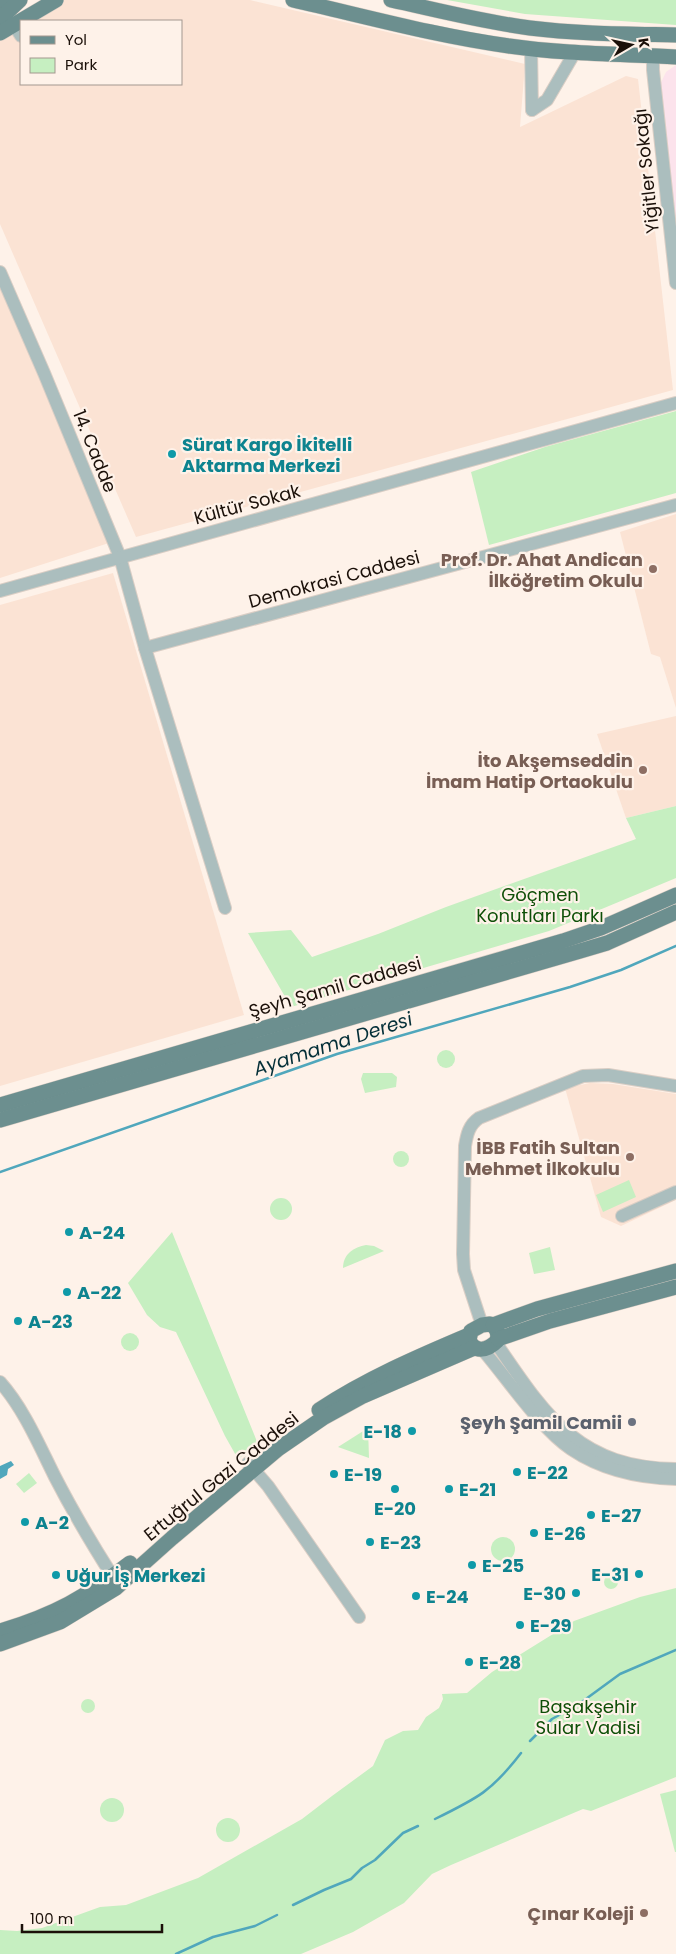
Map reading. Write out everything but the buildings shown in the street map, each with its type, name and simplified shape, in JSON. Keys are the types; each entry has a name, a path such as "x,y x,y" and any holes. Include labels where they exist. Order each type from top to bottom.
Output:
{"main road":[{"path":"0,19 20,0"},
{"path":"25,20 37,0"},
{"path":"31,20 56,0"},
{"path":"293,0 450,35 509,46 575,52 676,56"},
{"path":"391,0 466,17 530,28 599,33 676,35"},
{"path":"0,34 18,31"},
{"name":"Şeyh Şamil Caddesi","path":"0,1105 563,941 601,928 676,895"},
{"name":"Şeyh Şamil Caddesi","path":"0,1120 607,943 676,912"},
{"path":"485,1338 537,1310 676,1271"},
{"name":"Ertuğrul Gazi Caddesi","path":"0,1631 32,1621 70,1604 99,1588 251,1466 331,1414 363,1396 485,1338 676,1287"},
{"name":"Ertuğrul Gazi Caddesi","path":"0,1644 60,1622 116,1588 251,1466"}],"street":[{"path":"531,48 532,110 547,100 575,52"},
{"name":"Yiğitler Sokağı","path":"653,55 676,282"},
{"path":"663,162 676,163"},
{"name":"14. Cadde","path":"0,272 120,557 145,648 225,908"},
{"name":"Kültür Sokak","path":"0,591 676,403"},
{"name":"Demokrasi Caddesi","path":"145,648 676,505"},
{"path":"676,1086 608,1075 583,1076 479,1118 474,1122 466,1135 464,1146 462,1236 464,1270 485,1338 545,1425 570,1448 600,1464 618,1471 641,1476 676,1479"},
{"path":"622,1216 676,1192"},
{"path":"485,1338 553,1421 577,1441 603,1455 631,1464 676,1469"},
{"path":"0,1382 8,1391 26,1421 79,1524 113,1577"},
{"path":"251,1466 268,1486 359,1617"}],"shaded area":[{"path":"63,0 250,0 525,64 520,127 626,76 638,79 673,390 136,537 0,224 0,41 20,28 20,85 182,85 182,20 33,20"},
{"path":"676,65 676,216 669,215 659,87 666,72"},
{"path":"0,279 112,542 0,578"},
{"name":"Prof. Dr. Ahat Andican İlköğretim Okulu","path":"676,514 676,708 660,657 651,654 620,532"},
{"path":"113,573 244,1015 0,1086 0,605"},
{"name":"İto Akşemseddin İmam Hatip Ortaokulu","path":"676,716 676,806 626,818 597,734"},
{"name":"İBB Fatih Sultan Mehmet İlkokulu","path":"590,1083 613,1084 676,1094 676,1200 621,1226 601,1217 565,1088"}],"green space":[{"path":"447,0 676,0 676,25 525,14"},
{"path":"676,411 676,493 489,545 471,472 545,447"},
{"name":"Göçmen Konutları Parkı","path":"676,806 676,878 549,931 291,1007 248,933 291,930 312,957 636,839 626,818"},
{"path":"446,1050 452,1053 455,1059 452,1065 446,1068 440,1065 437,1059 440,1053"},
{"path":"363,1073 392,1073 397,1077 396,1087 365,1093 361,1079"},
{"path":"401,1151 407,1153 409,1159 407,1165 401,1167 395,1165 393,1159 395,1153"},
{"path":"629,1180 636,1197 603,1212 596,1195"},
{"path":"281,1198 289,1201 292,1209 289,1217 281,1220 273,1217 270,1209 273,1201"},
{"path":"172,1232 258,1444 238,1459 225,1436 176,1332 160,1327 147,1315 128,1283"},
{"path":"374,1246 384,1251 343,1268 343,1263 350,1252 357,1247"},
{"path":"550,1247 555,1270 534,1274 529,1253"},
{"path":"130,1333 136,1336 139,1342 136,1348 130,1351 124,1348 121,1342 124,1336"},
{"path":"368,1428 369,1458 338,1447"},
{"path":"29,1473 37,1483 24,1493 16,1484"},
{"path":"503,1537 511,1541 515,1549 511,1557 503,1561 495,1557 491,1549 495,1541"},
{"path":"611,1575 616,1577 618,1582 616,1587 611,1589 606,1587 604,1582 606,1577"},
{"name":"Başakşehir Sular Vadisi","path":"676,1588 676,1777 591,1811 583,1809 451,1865 432,1874 404,1903 353,1932 301,1954 0,1954 0,1930 17,1931 42,1928 100,1907 126,1905 198,1878 302,1819 373,1766 385,1740 403,1731 418,1730 426,1717 439,1708 443,1699 442,1694 467,1693 492,1672 574,1621 640,1597"},
{"path":"88,1699 93,1701 95,1706 93,1711 88,1713 83,1711 81,1706 83,1701"},
{"path":"676,1790 676,1852 675,1852 660,1794"},
{"path":"112,1798 117,1799 123,1805 123,1815 117,1821 112,1822 107,1821 101,1815 100,1810 101,1805 107,1799"},
{"path":"228,1818 236,1822 240,1830 236,1838 228,1842 220,1838 216,1830 220,1822"}],"water":[{"path":"11,1461 14,1465 8,1469 7,1475 0,1479 0,1466"}],"waterway":[{"name":"Ayamama Deresi","path":"0,1172 337,1054 570,987 621,970 676,946"},
{"path":"530,1741 552,1719 579,1704 620,1674 676,1650"},
{"path":"435,1819 483,1792 511,1766 521,1753"},
{"path":"293,1905 351,1879 362,1868 375,1860 403,1833 418,1826"},
{"path":"176,1954 213,1937 255,1926 277,1915"}],"place":[{"name":"Sürat Kargo İkitelli Aktarma Merkezi","path":"172,454"},
{"name":"Prof. Dr. Ahat Andican İlköğretim Okulu","path":"653,569"},
{"name":"İto Akşemseddin İmam Hatip Ortaokulu","path":"643,770"},
{"name":"İBB Fatih Sultan Mehmet İlkokulu","path":"630,1157"},
{"name":"A-24","path":"69,1232"},
{"name":"A-22","path":"67,1292"},
{"name":"A-23","path":"18,1321"},
{"name":"Şeyh Şamil Camii","path":"632,1422"},
{"name":"E-18","path":"412,1431"},
{"name":"E-22","path":"517,1472"},
{"name":"E-19","path":"334,1474"},
{"name":"E-20","path":"395,1489"},
{"name":"E-21","path":"449,1489"},
{"name":"E-27","path":"591,1515"},
{"name":"A-2","path":"25,1522"},
{"name":"E-26","path":"534,1533"},
{"name":"E-23","path":"370,1542"},
{"name":"E-25","path":"472,1565"},
{"name":"E-31","path":"639,1574"},
{"name":"Uğur İş Merkezi","path":"56,1575"},
{"name":"E-30","path":"576,1593"},
{"name":"E-24","path":"416,1596"},
{"name":"E-29","path":"520,1625"},
{"name":"E-28","path":"469,1662"},
{"name":"Çınar Koleji","path":"644,1913"}]}
